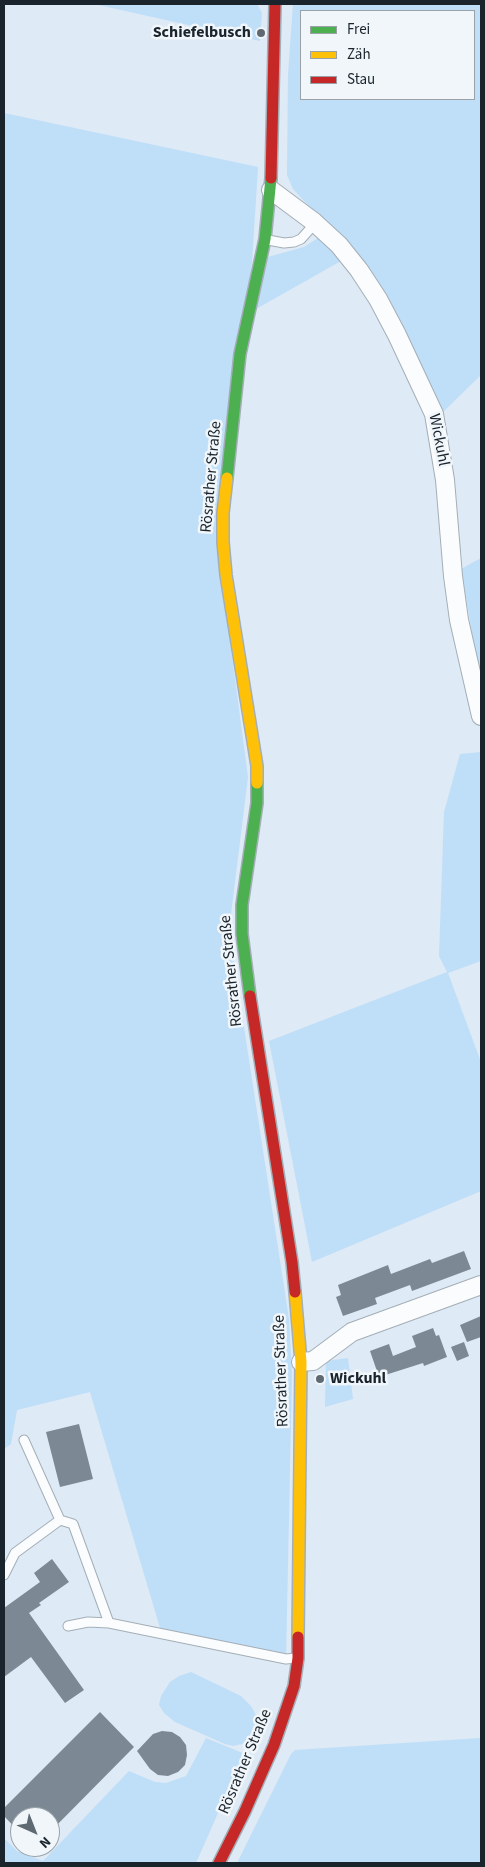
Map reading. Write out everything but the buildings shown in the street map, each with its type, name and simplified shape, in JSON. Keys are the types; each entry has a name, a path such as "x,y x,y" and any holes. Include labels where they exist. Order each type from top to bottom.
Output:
{"street":[{"name":"Rösrather Straße","path":"219,1863 274,1744 294,1686 298,1658 301,1362 292,1262 255,1034 242,934 242,905 257,803 257,766 226,575 223,542 223,513 240,354 265,239 271,190 274,4"},
{"name":"Wickuhl","path":"271,190 314,222 339,245 359,270 378,299 401,343 434,414 445,480 453,576 460,620 481,716"},
{"path":"301,1362 313,1361 352,1332 481,1285"}],"lane":[{"path":"265,239 284,243 294,242 301,239 314,222"},
{"path":"24,1440 60,1520 73,1524 109,1623"},
{"path":"4,1575 15,1553 60,1520"},
{"path":"68,1626 88,1622 109,1623 286,1659 298,1658"}],"shaded area":[{"path":"94,4 257,4 262,13 260,41"},
{"path":"293,4 481,4 481,375 441,414 317,215 293,189 287,175 288,75"},
{"path":"4,113 258,167 252,262 216,535 248,777 229,930 289,1319 292,1374 286,1659 184,1638 160,1628 90,1392 17,1410 11,1444 4,1449"},
{"path":"321,236 341,261 256,309 268,257 304,247"},
{"path":"481,558 481,685 461,569"},
{"path":"481,752 481,961 448,973 481,1062 481,1191 312,1262 269,1041 447,972 439,956 444,812 460,754"},
{"path":"348,1358 353,1399 325,1407 326,1361"},
{"path":"191,1672 241,1696 251,1706 257,1717 256,1729 250,1740 233,1746 225,1744 175,1722 164,1713 159,1705 161,1696 170,1682 179,1676"},
{"path":"206,1738 245,1754 242,1767 222,1804 196,1863 4,1863 4,1838 10,1844 10,1857 33,1857 43,1861 47,1857 60,1857 60,1843 129,1771 155,1782 166,1783 186,1776"},
{"path":"481,1738 481,1863 237,1863 291,1754 295,1750"}],"traffic: fast":[{"path":"227,478 240,354 265,239 271,178"},
{"path":"250,996 242,934 242,905 257,803 257,783"}],"traffic: slow":[{"path":"227,478 223,513 226,575 257,766 257,783"},
{"path":"295,1292 301,1362 298,1637"}],"traffic: jam":[{"path":"271,178 275,4"},
{"path":"250,996 292,1262 295,1292"},
{"path":"219,1863 245,1811 274,1745 294,1686 298,1658 298,1637"}],"place":[{"name":"Schiefelbusch","path":"261,33"},
{"name":"Wickuhl","path":"320,1379"}]}
